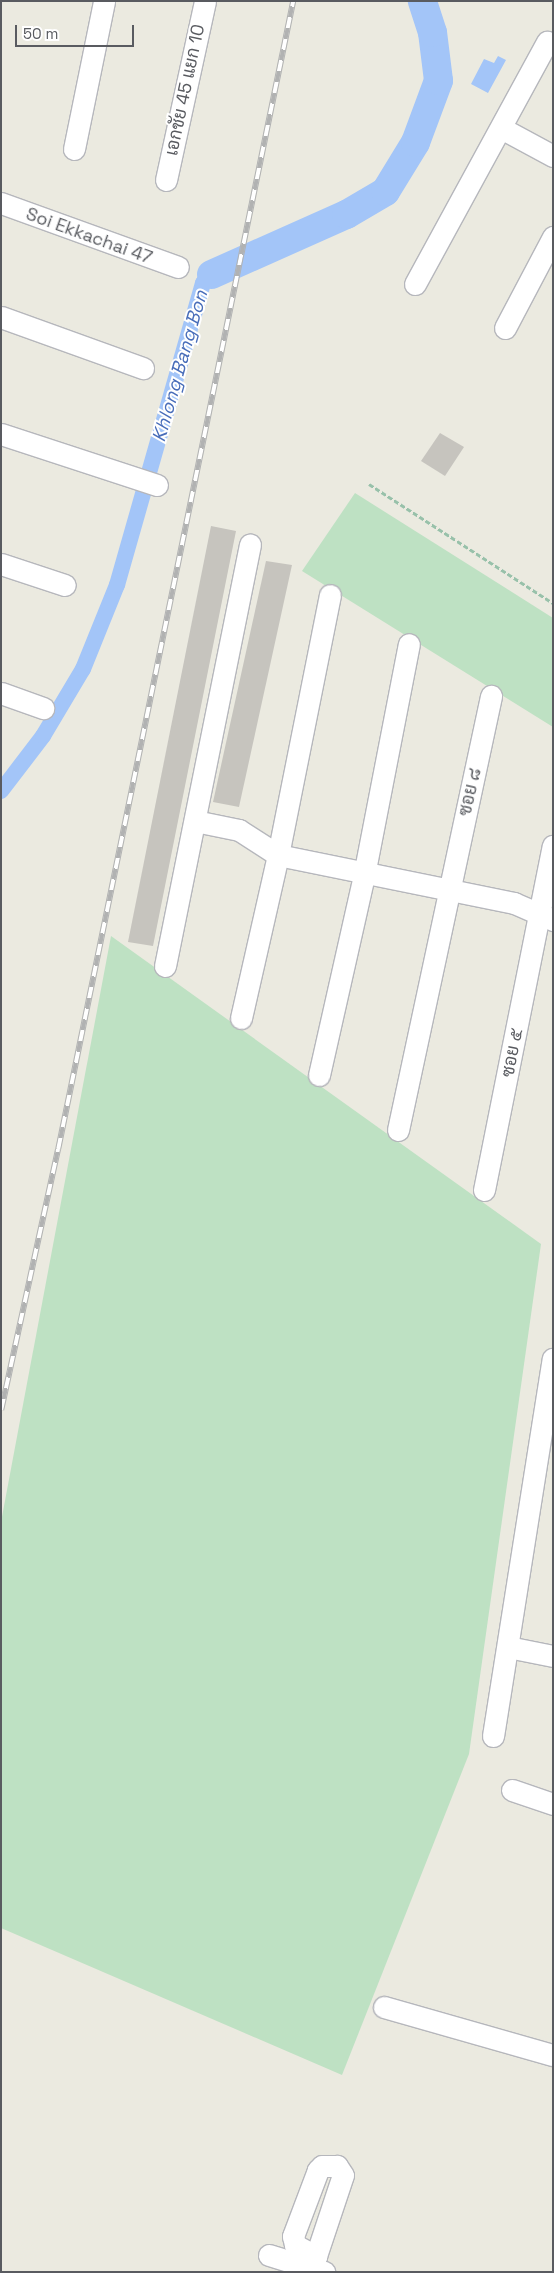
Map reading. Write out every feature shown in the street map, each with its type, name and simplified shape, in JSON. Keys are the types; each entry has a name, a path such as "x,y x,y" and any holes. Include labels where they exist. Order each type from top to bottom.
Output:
{"street":[{"path":"74,149 104,1"},
{"name":"เอกชัย 45 แยก 10","path":"166,180 205,1"},
{"path":"415,284 547,42"},
{"path":"501,128 553,156"},
{"name":"Soi Ekkachai 47","path":"1,203 178,267"},
{"path":"505,328 553,238"},
{"path":"1,317 143,368"},
{"path":"1,434 157,485"},
{"path":"165,966 250,544"},
{"path":"1,564 65,585"},
{"path":"241,1018 278,855 330,595"},
{"path":"319,1074 364,875 409,644"},
{"path":"1,693 42,708"},
{"name":"ซอย ๘","path":"398,1130 448,889 491,696"},
{"path":"195,821 239,830 278,855 364,875 448,889 514,904 546,917"},
{"name":"ซอย ๕","path":"484,1190 546,917 553,846"},
{"path":"493,1736 553,1358"},
{"path":"508,1647 553,1656"},
{"path":"512,1790 553,1804"},
{"path":"384,2006 553,2055"},
{"path":"269,2255 317,2265"}],"path":[{"path":"369,484 553,603"}],"green space":[{"path":"355,493 553,618 553,727 302,571"},
{"path":"111,936 541,1244 469,1754 342,2075 1,1928 1,1522"}],"water":[{"path":"498,56 506,60 488,93 471,84 484,59 494,63"}],"building":[{"path":"440,433 464,447 445,476 421,461"},
{"path":"211,526 236,531 153,946 128,942"},
{"path":"266,561 292,565 239,807 213,802"}],"waterway":[{"name":"Khlong Bang Bon","path":"211,274 346,214 385,191 415,142 438,80 432,32 422,1"},
{"name":"Khlong Bang Bon","path":"1,791 43,736 83,669 117,585 203,283 211,274"}],"railway":[{"path":"1,1410 58,1149 293,1"}]}
